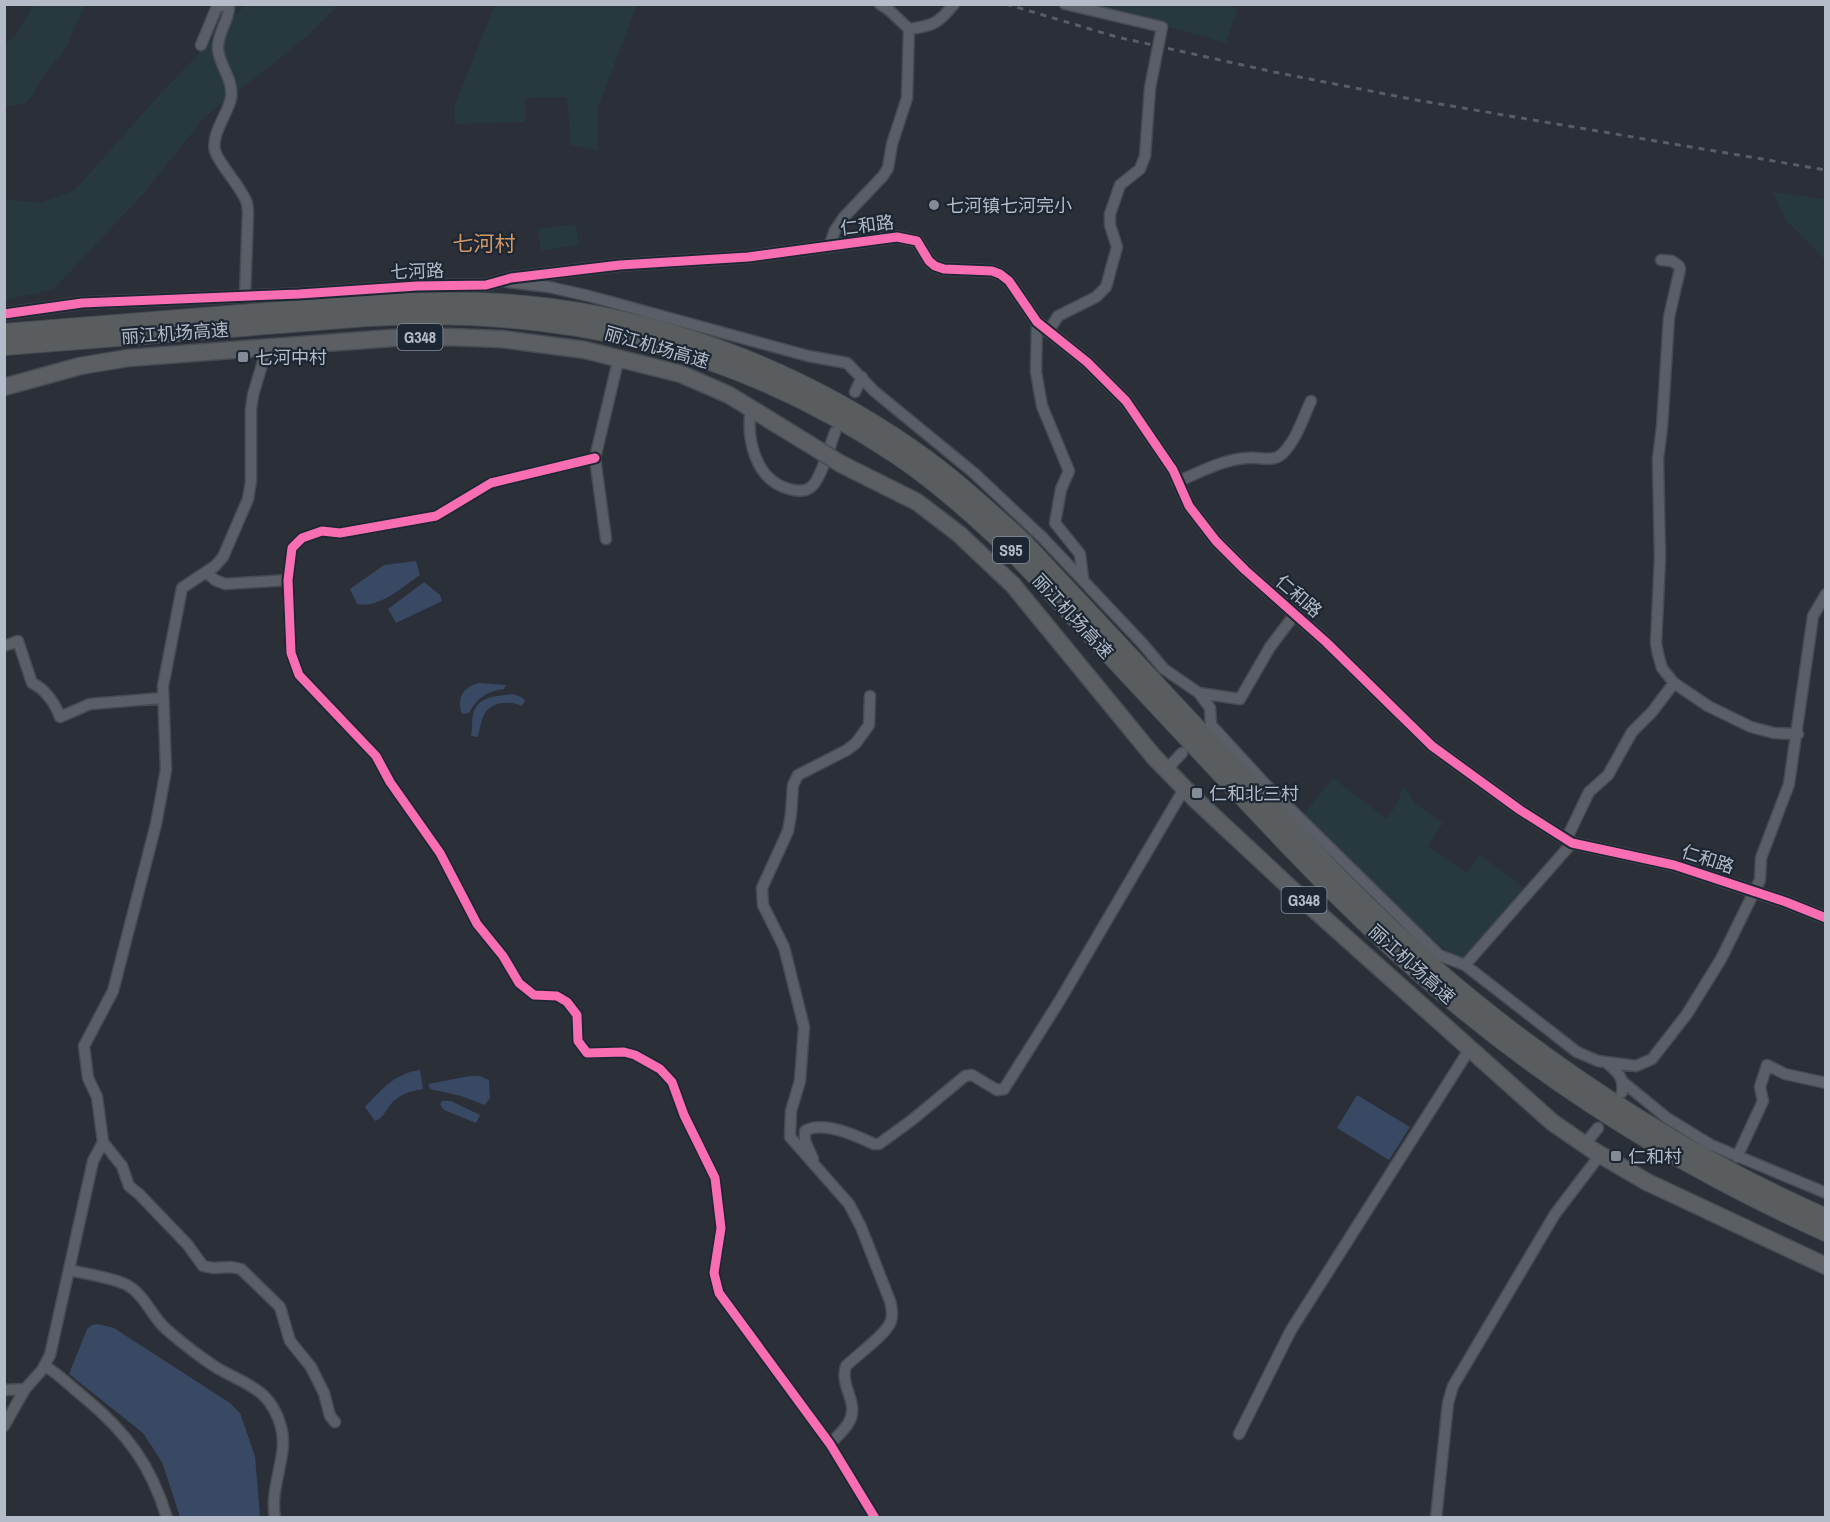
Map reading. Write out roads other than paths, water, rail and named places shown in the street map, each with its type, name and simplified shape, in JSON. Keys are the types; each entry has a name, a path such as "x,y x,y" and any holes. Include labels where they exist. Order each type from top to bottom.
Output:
{"highway":[{"name":"丽江机场高速","path":"4,333 366,304 502,303 580,313 647,328 736,356 807,386 869,420 909,447 949,477 1024,543 1321,859 1412,948 1461,991 1541,1052 1626,1111 1716,1163 1826,1218"},
{"name":"丽江机场高速","path":"4,346 376,317 423,315 501,317 578,326 653,343 731,368 801,398 862,432 901,458 940,487 987,528 1014,553 1303,860 1403,958 1453,1001 1561,1083 1627,1127 1710,1175 1826,1233"},
{"name":"G348","path":"4,387 56,372 103,362 392,338 474,337 556,345 619,357 698,380 751,408 841,464 917,502 959,534 1013,585 1184,789 1535,1109 1584,1145 1674,1196 1826,1266"}],"street":[{"path":"829,247 835,230 844,217 888,168 892,144 907,98 909,29 890,10 880,4"},
{"path":"909,29 927,27 936,23 954,4"},
{"path":"1048,332 1058,316 1096,297 1106,287 1117,247 1110,225 1110,214 1120,185 1140,169 1145,156 1150,88 1161,27 1065,4"},
{"path":"201,45 216,9 221,5 229,8 228,17 220,35 218,50 231,88 231,97 216,137 215,149 245,197 248,212 245,296"},
{"name":"仁和路","path":"829,247 897,237 912,239 917,241 928,261 935,266 944,269 992,271 1009,281 1037,322 1087,362 1126,402 1173,470 1189,506 1216,541 1432,746 1569,841 1674,865 1755,891 1826,918"},
{"name":"七河路","path":"4,314 82,303 417,286 486,285 511,278 620,265 748,257 829,247"},
{"path":"1661,260 1672,261 1680,269 1669,317 1658,465 1660,558 1656,642 1662,668 1674,683 1708,706 1750,727 1774,733 1798,734"},
{"path":"501,281 549,287 589,296 808,356 842,360 862,376 874,391 1008,503 1083,579 1164,669 1199,693 1209,708 1211,725 1268,787 1439,955 1465,965 1577,1052 1591,1059 1636,1066 1652,1059 1687,1014 1716,968 1755,891 1761,878 1761,858 1790,784 1813,616 1826,594"},
{"path":"1037,322 1036,372 1042,406 1069,471 1061,489 1055,523 1080,554 1083,579"},
{"path":"267,348 253,394 251,409 250,491 227,551 206,572 182,588 166,670 163,698 166,770 156,824 113,991 84,1046 88,1078 98,1097 103,1142 122,1166 129,1186 187,1244 203,1266 241,1269 280,1307 290,1341 311,1367 324,1393 330,1416 335,1422"},
{"path":"606,538 595,458 619,357"},
{"path":"855,392 862,376"},
{"path":"1177,482 1221,462 1251,457 1274,459 1282,455 1290,444 1311,401"},
{"path":"751,408 750,436 759,462 773,481 791,490 805,490 815,484 835,432"},
{"path":"595,458 491,483 436,516 339,533 322,531 302,538 292,548 288,580 291,653 299,675 376,756 390,782 440,853 477,924 503,956 519,983 534,995 557,996 567,1002 577,1015 578,1041 587,1053 624,1052 635,1055 660,1070 672,1082 684,1115 715,1178 721,1228 714,1273 719,1293 830,1444 875,1518"},
{"path":"206,572 214,580 225,584 288,580"},
{"path":"1199,693 1240,699 1270,647 1294,614"},
{"path":"4,646 18,641 32,683 40,687 56,706 60,717 90,704 163,698"},
{"path":"1465,965 1569,841 1589,792 1608,775 1632,732 1653,712 1674,683"},
{"path":"830,1444 849,1422 853,1412 844,1382 846,1365 887,1329 892,1319 891,1301 861,1227 849,1204 793,1142 789,1134 791,1111 800,1081 804,1027 784,947 764,905 762,888 788,831 793,785 798,775 856,743 869,725 870,696"},
{"path":"1166,770 1182,753"},
{"path":"817,1168 805,1141 806,1130 816,1128 841,1130 874,1144 879,1143 912,1120 965,1076 972,1075 997,1090 1004,1089 1184,789"},
{"path":"1239,1434 1291,1330 1469,1050"},
{"path":"1606,1061 1618,1073 1623,1087 1681,1128 1737,1157 1826,1193"},
{"path":"1737,1157 1763,1101 1760,1087 1767,1065 1785,1074 1826,1083"},
{"path":"1584,1145 1598,1128"},
{"path":"4,1426 25,1389 45,1366 50,1355 93,1161 103,1142"},
{"path":"1436,1518 1448,1403 1454,1386 1555,1214 1600,1155"},
{"path":"70,1270 127,1285 142,1298 165,1328 207,1361 257,1388 264,1395 279,1420 282,1432 281,1453 272,1505 275,1518"},
{"path":"45,1366 57,1373 105,1414 132,1444 155,1483 167,1518"},
{"path":"4,1390 25,1389"}],"water":[{"path":"416,561 420,575 382,600 365,605 357,604 350,589 384,565"},
{"path":"424,582 440,595 442,601 396,623 388,609"},
{"path":"479,683 506,685 504,689 492,691 483,696 469,713 462,714 460,703 462,694 469,687"},
{"path":"513,694 523,698 525,701 522,706 508,703 493,706 484,715 478,737 471,736 473,714 481,702 491,697"},
{"path":"420,1070 423,1089 398,1098 381,1118 375,1121 365,1107 396,1079"},
{"path":"480,1076 489,1080 490,1098 485,1105 461,1096 430,1089 428,1084"},
{"path":"1357,1095 1410,1127 1389,1160 1337,1128"},
{"path":"442,1101 451,1101 480,1115 476,1123 444,1110 440,1104"},
{"path":"98,1324 114,1328 230,1403 240,1413 255,1456 260,1517 180,1517 162,1462 143,1433 69,1374 87,1329"}],"railway":[{"path":"1006,4 1117,37 1274,72 1416,100 1826,170"}],"place":[{"name":"七河镇七河完小","path":"934,205"},
{"name":"七河中村","path":"243,357"},
{"name":"仁和北三村","path":"1197,793"},
{"name":"仁和村","path":"1616,1156"}],"district":[{"name":"七河村","path":"484,243"}]}
